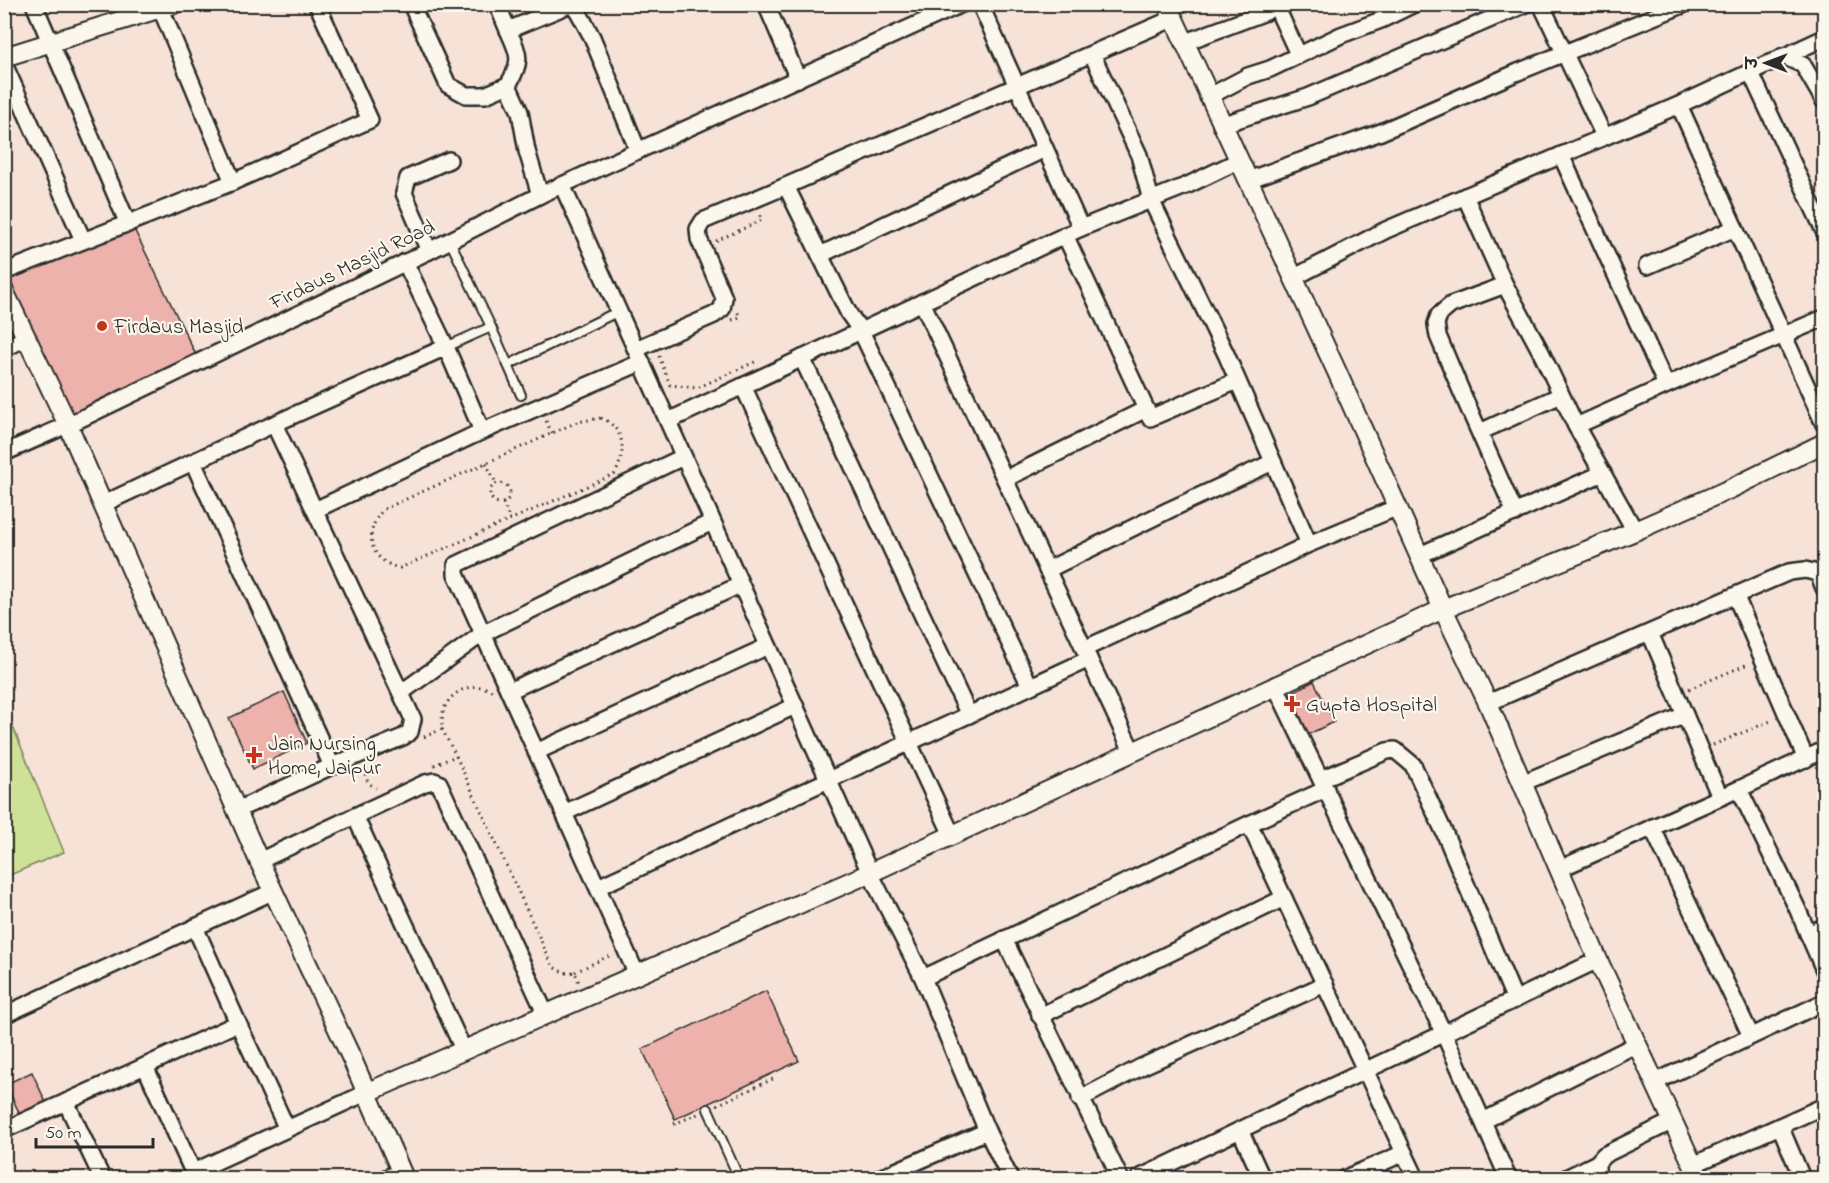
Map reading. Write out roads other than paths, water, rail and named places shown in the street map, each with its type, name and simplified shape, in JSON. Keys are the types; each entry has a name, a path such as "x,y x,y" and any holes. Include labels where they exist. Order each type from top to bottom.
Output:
{"street":[{"path":"34,4 128,224"},
{"path":"4,272 233,182 370,120 317,4"},
{"path":"411,4 448,85 466,95 485,95 508,85 515,73 519,55 498,4"},
{"path":"508,30 573,4 592,37 638,151"},
{"path":"766,4 798,79"},
{"path":"4,453 68,425 450,241 540,195 560,188 962,4"},
{"path":"980,4 1081,228"},
{"path":"1183,43 1266,12 1273,4 1298,54"},
{"path":"1208,97 1248,76 1270,69 1298,54 1414,4"},
{"path":"1221,125 1308,97 1526,4"},
{"path":"1541,4 1604,136"},
{"path":"1248,180 1352,143 1685,4"},
{"path":"4,57 168,7 233,182"},
{"path":"315,510 639,356 714,315 722,309 724,298 699,239 698,229 703,221 1092,54 1169,12 1488,703 1598,960 1696,1172 1780,1126 1824,1106"},
{"path":"1293,279 1386,230 1678,105 1824,38"},
{"path":"1092,54 1139,155 1151,200 1237,381 1309,544"},
{"path":"1784,57 1803,65 1824,101"},
{"path":"4,64 83,240"},
{"path":"1750,71 1824,231"},
{"path":"508,85 520,112 527,151 540,195"},
{"path":"1678,105 1824,424"},
{"path":"820,255 1045,149"},
{"path":"1561,155 1666,385"},
{"path":"429,251 404,194 408,178 449,159"},
{"path":"668,421 1065,235 1188,185 1238,161"},
{"path":"786,186 849,314 861,331 1030,686"},
{"path":"560,188 619,311 870,873 923,978 987,1131 1010,1179"},
{"name":"Firdaus Masjid Road","path":"68,425 560,188"},
{"path":"1465,196 1505,285 1576,426 1635,531"},
{"path":"1647,266 1735,228"},
{"path":"1065,235 1150,418 1237,381"},
{"path":"405,262 446,347 482,431"},
{"path":"1505,285 1451,305 1439,315 1436,324 1438,336 1515,513"},
{"path":"4,291 68,425 259,861 366,1093 397,1176"},
{"path":"922,302 1132,751"},
{"path":"1576,426 1824,318"},
{"path":"4,349 27,337"},
{"path":"103,504 446,347"},
{"path":"802,358 969,715"},
{"path":"743,386 952,835"},
{"path":"1480,432 1561,395"},
{"path":"1005,479 1146,409"},
{"path":"237,810 332,766 403,737 410,732 413,719 274,424"},
{"path":"145,1066 195,1175 366,1093 870,873 1443,609 1635,531 1730,489 1824,443"},
{"path":"638,975 536,752 503,692 482,634 456,574 456,565 683,457"},
{"path":"192,462 332,766"},
{"path":"1047,570 1273,462"},
{"path":"1419,555 1603,473"},
{"path":"598,887 1030,686 1086,654 1309,544 1398,507"},
{"path":"402,692 482,634 712,522"},
{"path":"1488,703 1789,572 1805,570 1818,573 1824,588"},
{"path":"503,692 740,585"},
{"path":"1736,597 1806,759"},
{"path":"1650,633 1720,797"},
{"path":"536,752 768,646"},
{"path":"1275,685 1444,1034 1508,1179"},
{"path":"564,813 795,706"},
{"path":"1522,783 1685,715"},
{"path":"923,978 1249,824 1387,751 1395,750 1413,765 1515,1000"},
{"path":"1559,868 1824,750"},
{"path":"259,861 424,783 434,781 439,783 546,1016"},
{"path":"1739,789 1824,970"},
{"path":"356,816 464,1051"},
{"path":"1249,824 1416,1179"},
{"path":"1652,827 1751,1036"},
{"path":"4,1015 274,891"},
{"path":"1040,1016 1284,898"},
{"path":"195,927 287,1129"},
{"path":"1809,934 1824,927"},
{"path":"1004,939 1120,1179"},
{"path":"1139,1179 1598,960"},
{"path":"1080,1099 1141,1067 1325,984"},
{"path":"1655,1082 1824,1002"},
{"path":"4,1130 238,1023"},
{"path":"1483,1121 1637,1044"},
{"path":"66,1102 102,1179"},
{"path":"1566,1179 1597,1163 1604,1155 1673,1121"},
{"path":"1780,1126 1802,1179"},
{"path":"880,1179 987,1131"},
{"path":"1240,1131 1262,1179"},
{"path":"1346,1179 1364,1175 1404,1153"},
{"path":"1597,1163 1598,1179"}],"lane":[{"path":"450,241 521,395"},
{"path":"508,365 619,311"},
{"path":"446,347 490,327"},
{"path":"708,1109 739,1179"}],"place":[{"name":"Firdaus Masjid","path":"102,326"},
{"name":"Gupta Hospital","path":"1292,704"},
{"name":"Jain Nursing Home, Jaipur","path":"254,755"}]}
